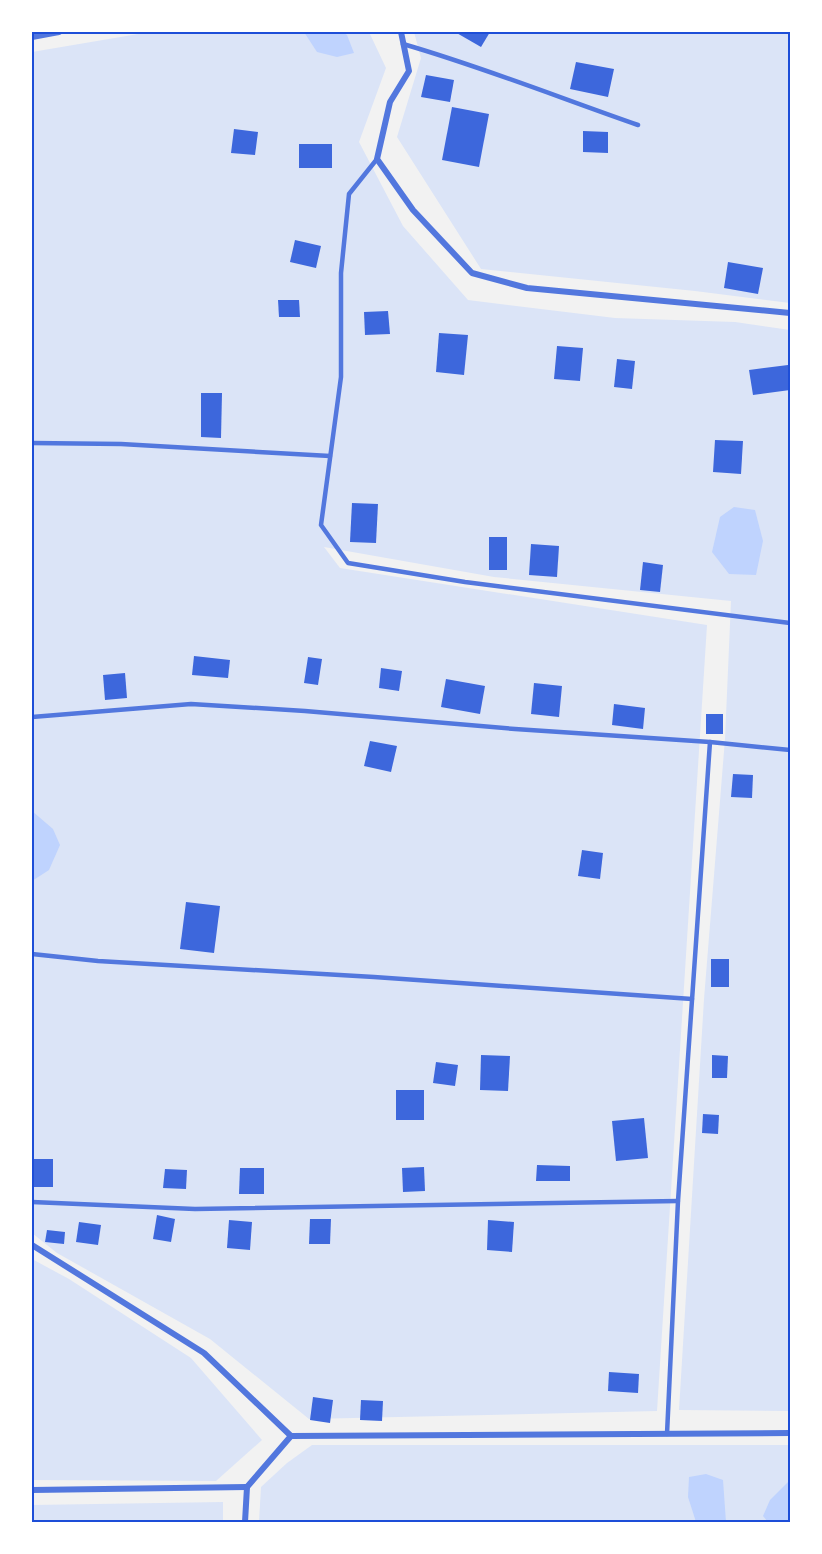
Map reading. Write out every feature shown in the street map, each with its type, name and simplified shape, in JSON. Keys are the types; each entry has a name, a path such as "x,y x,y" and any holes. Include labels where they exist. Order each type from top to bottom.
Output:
{"street":[{"path":"32,37 59,32"},
{"path":"401,32 410,71 390,102 377,159 413,210 472,273 527,288 790,313"},
{"path":"32,1245 204,1353 291,1436 790,1433"},
{"path":"245,1522 247,1487 291,1436"},
{"path":"32,1490 247,1487"}],"lane":[{"path":"404,44 463,62 554,97 638,125"},
{"path":"377,159 348,194 341,273 341,377 321,525 348,563 465,582 790,623"},
{"path":"32,443 121,444 330,456"},
{"path":"32,717 191,704 710,742 790,750"},
{"path":"667,1434 678,1201 710,742"},
{"path":"32,954 98,962 362,976 692,999"},
{"path":"32,1202 195,1209 678,1201"}],"shaded area":[{"path":"150,32 369,32 386,68 359,142 403,226 468,300 615,318 735,322 790,330 790,1411 679,1410 704,999 725,739 731,601 494,577 324,547 340,568 707,625 657,1411 309,1419 210,1339 57,1253 32,1233 32,52"},
{"path":"414,32 790,32 790,303 481,269 397,137 421,58"},
{"path":"32,1259 69,1279 191,1358 262,1440 216,1481 32,1480"},
{"path":"312,1445 790,1445 790,1522 259,1522 261,1487 287,1463"},
{"path":"223,1502 223,1522 32,1522 32,1505"}],"water":[{"path":"304,32 342,32 347,35 354,53 337,57 317,52"},
{"path":"734,507 755,510 763,541 756,575 729,574 712,552 720,517"},
{"path":"32,811 53,829 60,845 49,870 32,881"},
{"path":"706,1474 723,1480 726,1522 696,1522 688,1497 689,1477"},
{"path":"790,1482 790,1522 768,1522 763,1516 770,1500"}],"building":[{"path":"455,32 490,32 481,47"},
{"path":"576,62 614,69 608,97 570,89"},
{"path":"426,75 454,80 450,102 421,97"},
{"path":"452,107 489,114 479,167 442,160"},
{"path":"234,129 258,132 255,155 231,153"},
{"path":"583,131 608,132 608,153 583,152"},
{"path":"299,144 332,144 332,168 299,168"},
{"path":"295,240 321,246 316,268 290,262"},
{"path":"728,262 763,268 758,294 724,288"},
{"path":"278,300 299,300 300,317 279,317"},
{"path":"388,311 390,334 365,335 364,312"},
{"path":"439,333 468,335 464,375 436,372"},
{"path":"557,346 583,348 580,381 554,379"},
{"path":"617,359 635,361 632,389 614,387"},
{"path":"788,365 790,390 753,395 749,370"},
{"path":"201,393 222,393 221,438 201,437"},
{"path":"715,440 743,441 741,474 713,472"},
{"path":"352,503 378,504 376,543 350,542"},
{"path":"489,537 507,537 507,570 489,570"},
{"path":"531,544 559,546 557,577 529,575"},
{"path":"643,562 663,565 660,592 640,590"},
{"path":"194,656 230,660 228,678 192,675"},
{"path":"308,657 322,659 318,685 304,683"},
{"path":"381,668 402,671 399,691 379,688"},
{"path":"125,673 127,698 105,700 103,675"},
{"path":"446,679 485,686 480,714 441,707"},
{"path":"534,683 562,686 559,717 531,714"},
{"path":"614,704 645,708 643,729 612,725"},
{"path":"706,714 723,714 723,734 706,734"},
{"path":"370,741 397,746 391,772 364,766"},
{"path":"733,774 753,775 752,798 731,797"},
{"path":"582,850 603,853 600,879 578,876"},
{"path":"186,902 220,906 214,953 180,949"},
{"path":"711,959 729,959 729,987 711,987"},
{"path":"481,1055 510,1056 508,1091 480,1090"},
{"path":"712,1055 728,1056 727,1078 712,1078"},
{"path":"436,1062 458,1065 455,1086 433,1083"},
{"path":"396,1090 424,1090 424,1120 396,1120"},
{"path":"703,1114 719,1115 718,1134 702,1133"},
{"path":"644,1118 648,1158 616,1161 612,1121"},
{"path":"32,1159 53,1159 53,1187 32,1187"},
{"path":"537,1165 570,1166 570,1181 536,1181"},
{"path":"424,1167 425,1191 403,1192 402,1168"},
{"path":"240,1168 264,1168 264,1194 239,1194"},
{"path":"165,1169 187,1170 186,1189 163,1188"},
{"path":"157,1215 175,1219 171,1242 153,1239"},
{"path":"310,1219 331,1219 330,1244 309,1244"},
{"path":"229,1220 252,1222 250,1250 227,1248"},
{"path":"488,1220 514,1222 512,1252 487,1250"},
{"path":"79,1222 101,1225 98,1245 76,1242"},
{"path":"47,1230 65,1232 64,1244 45,1242"},
{"path":"609,1372 639,1374 638,1393 608,1391"},
{"path":"313,1397 333,1400 330,1423 310,1420"},
{"path":"361,1400 383,1401 382,1421 360,1420"}]}
